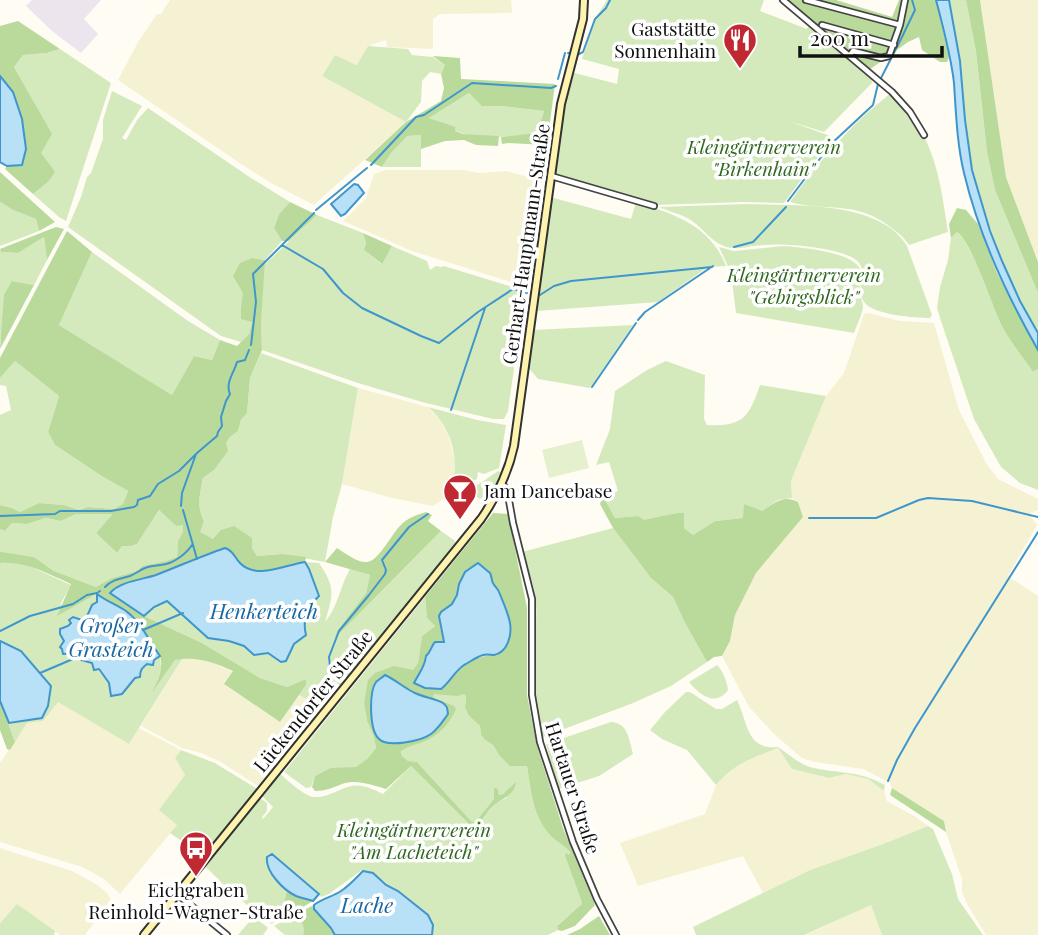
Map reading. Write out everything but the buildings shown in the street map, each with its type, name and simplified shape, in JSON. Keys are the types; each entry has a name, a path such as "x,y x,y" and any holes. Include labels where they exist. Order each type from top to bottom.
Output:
{"main road":[{"name":"Gerhart-Hauptmann-Straße","path":"503,485 515,437 563,95 582,25 584,4"},
{"name":"Lückendorfer Straße","path":"144,935 474,527 503,485"}],"street":[{"path":"783,0 902,102 924,135"},
{"path":"806,0 900,25"},
{"path":"850,55 853,51 881,58 889,56 905,0"},
{"path":"822,25 894,45"},
{"path":"551,176 654,206"},
{"name":"Hartauer Straße","path":"503,485 507,489 532,599 532,695 540,741 573,842 594,892 617,935"},
{"path":"177,894 227,935"}],"shaded area":[{"path":"32,0 101,0 84,19 98,34 81,53 52,31 26,6"},
{"path":"170,0 511,0 512,13 440,14 433,19 433,49 387,47 386,40 368,46 358,65 335,55 322,76 406,122 314,205 238,162 118,80 138,42"},
{"path":"980,0 1038,0 1038,262 1006,177"},
{"path":"385,170 464,170 479,173 506,171 542,181 527,287 412,251 343,221 366,198 374,174"},
{"path":"864,314 900,321 934,323 959,410 986,463 998,479 1038,499 1038,510 1029,514 1037,525 1008,576 1038,596 1038,935 986,935 962,892 962,879 944,821 892,788 890,783 863,769 802,758 775,735 749,707 722,656 730,641 735,615 756,573 803,517 798,502 792,498 791,481 826,396 844,373"},
{"path":"358,388 428,407 439,418 448,434 456,469 450,492 444,499 433,506 342,484"},
{"path":"193,657 233,672 225,685 280,722 299,695 323,708 258,786 219,761 182,748 141,726 182,659"},
{"path":"58,701 129,744 139,728 181,750 175,758 185,774 177,825 120,894 104,879 82,867 0,842 0,763 27,723 43,720"},
{"path":"778,748 792,769 829,778 846,774 868,779 884,791 887,801 928,826 810,870 763,893 743,856 638,886 620,843 705,814 716,785 726,772"},
{"path":"0,848 72,871 96,884 111,899 85,935 60,935 17,905 0,923"},
{"path":"871,904 882,935 804,935 821,928"}],"green space":[{"name":"Kleingärtnerverein \"Birkenhain\"","path":"607,0 764,0 760,11 807,29 810,23 871,77 872,83 824,132 789,121 833,137 784,203 654,205 553,175 563,105 571,72 617,84 619,69 582,59 595,19"},
{"path":"787,0 836,0 892,17 899,0 936,0 949,57 947,62 940,62 922,50 919,37 869,70"},
{"path":"949,0 966,0 976,52 987,152 995,190 1038,293 1038,333 999,254 977,191 968,143 961,63"},
{"path":"966,0 980,0 1006,177 1038,262 1038,293 995,190 987,152 976,52"},
{"path":"18,21 60,49 23,55 14,67 52,134 41,153 55,172 48,182 33,194 5,169 7,166 21,165 22,119 13,92 0,76 0,26"},
{"path":"368,46 408,49 412,55 433,57 445,65 441,74 430,72 422,81 421,102 406,122 322,76 335,55 357,65"},
{"path":"60,49 111,83 66,221 33,194 48,182 41,153 36,106 14,67 23,55"},
{"path":"433,56 460,58 461,79 555,84 547,145 502,144 501,137 537,133 544,111 482,106 469,93 429,118 456,127 455,131 463,134 499,136 498,146 476,145 464,140 445,141 421,149 421,135 407,136 382,167 365,160 406,122 441,101 444,88 441,74 445,65"},
{"path":"112,91 142,106 122,138 126,140 137,120 148,108 290,202 279,214 274,228 282,241 265,260 252,258 241,307 252,322 249,334 241,342 221,336 68,227 103,139 103,120"},
{"path":"469,93 483,106 544,111 537,133 475,136 455,131 456,127 429,118"},
{"path":"891,93 917,125 929,148 940,183 948,232 909,245 889,226 864,213 790,202 836,144 862,117"},
{"path":"421,135 421,167 382,167 406,136"},
{"path":"0,172 55,222 39,231 36,219 0,202"},
{"path":"550,197 631,219 636,202 664,211 701,231 711,240 726,266 708,267 658,302 537,311"},
{"path":"0,202 36,219 39,231 0,246"},
{"path":"290,202 317,215 289,241 282,241 274,228 279,214"},
{"path":"748,204 835,208 877,220 894,231 907,246 932,315 930,318 905,316 885,313 869,306 862,296 860,265 849,256 796,245 725,247 689,219 659,207"},
{"path":"957,208 966,210 978,224 997,273 1038,350 1038,369 1033,372 1002,326 963,238 957,232 951,238 949,224"},
{"path":"317,215 363,233 366,243 364,250 381,264 392,246 427,261 430,270 436,266 444,266 525,291 508,411 504,419 493,419 422,402 262,350 264,265"},
{"path":"56,227 64,229 47,260 44,237 18,253 1,252 0,249"},
{"path":"67,231 92,252 59,325 172,395 194,356 212,360 220,340 237,346 249,334 252,322 241,319 243,293 233,276 240,263 252,258 265,260 262,350 250,378 247,413 241,420 238,431 226,443 228,451 214,470 203,478 199,505 204,521 200,532 213,539 221,530 234,526 252,538 252,548 257,556 282,554 306,557 305,562 271,570 254,570 240,563 232,552 224,548 156,575 126,583 110,593 144,616 202,643 260,678 287,687 306,679 306,685 280,722 224,684 233,671 205,661 175,660 152,693 161,670 160,656 142,627 132,617 96,594 57,616 71,584 28,566 0,563 0,552 34,557 54,571 96,587 112,578 137,571 142,566 177,557 178,541 183,532 183,525 176,526 159,510 137,544 122,546 117,553 96,533 113,514 76,514 61,521 46,518 27,524 12,523 5,531 0,529 0,505 20,512 39,503 64,505 79,510 88,507 114,509 123,504 128,491 55,445 48,432 59,396 15,361 0,378 0,358"},
{"path":"957,232 976,262 1005,332 1033,372 1038,369 1038,490 1020,483 1001,467 974,419 941,321 937,308 940,287 951,238"},
{"path":"363,233 392,246 382,264 364,250 366,243"},
{"path":"44,237 47,260 34,285 12,281 0,343 0,251 18,253"},
{"name":"Kleingärtnerverein \"Gebirgsblick\"","path":"783,246 837,255 847,258 860,269 863,307 854,333 736,313 731,273 719,247 734,251"},
{"path":"92,252 188,321 220,340 212,360 194,356 172,395 59,325"},
{"path":"12,281 34,285 0,349 4,295"},
{"path":"633,325 590,388 538,379 528,367 533,330"},
{"path":"261,353 358,388 342,484 325,562 282,554 257,556 252,548 213,539 199,532 204,521 199,505 203,478 214,470 226,443 238,431 241,420 247,413 250,378"},
{"path":"15,361 59,396 48,432 55,445 128,491 123,504 115,509 88,507 79,510 64,505 39,503 20,512 0,505 0,415 11,410 6,386 0,385 0,378"},
{"path":"666,361 705,375 704,419 707,425 729,424 743,418 760,385 826,396 791,481 792,498 778,500 762,511 743,518 715,521 693,535 684,528 684,514 677,513 644,521 638,516 615,518 603,496 618,491 609,462 596,465 610,429 615,391"},
{"path":"428,407 506,425 499,468 484,474 478,472 477,479 470,487 473,488 498,471 502,473 485,502 469,495 452,499 447,495 455,473 453,448 443,425"},
{"path":"582,440 589,468 549,478 542,450"},
{"path":"603,496 615,518 638,516 644,520 684,513 684,528 693,535 715,521 743,518 744,504 762,511 779,500 793,500 798,502 803,517 756,573 735,615 730,641 722,656 707,662 673,597 651,578 613,528 600,504"},
{"path":"159,510 176,526 183,524 177,557 142,566 137,571 112,578 96,587 54,571 34,557 0,552 0,529 5,531 12,523 27,524 46,518 61,521 76,514 114,514 96,533 117,553 122,546 137,544"},
{"path":"426,512 432,515 428,521 441,531 335,638 337,631 366,593 370,575 325,562 337,548 359,561 372,560 403,523"},
{"path":"493,513 508,514 527,608 527,695 537,746 563,828 595,905 575,926 562,931 558,930 557,926 582,904 565,856 570,852 549,834 539,818 533,802 527,766 510,766 493,745 485,740 480,726 465,708 464,694 434,694 433,698 454,706 456,709 453,715 436,735 401,751 408,761 417,762 472,822 476,821 494,799 494,788 497,788 499,795 503,794 516,782 512,792 488,811 478,831 411,766 386,789 353,782 315,791 312,787 315,776 330,768 356,767 376,748 364,704 368,680 375,673 394,666 413,670 418,663 422,636 435,626 427,618 425,597","holes":["473,568 490,573 511,625 494,655 468,663 456,671 448,683 418,675 435,642 444,642 440,626 441,612 452,604 463,576","385,676 414,694 442,702 448,713 437,728 420,739 395,743 371,715 376,682"]},
{"path":"613,528 651,578 673,597 707,662 671,686 543,737 535,683 535,598 522,552"},
{"path":"441,531 455,541 455,545 341,686 336,683 318,705 299,695 306,685 306,679 287,687 260,678 202,643 144,616 167,601 208,638 244,646 254,655 269,653 281,662 294,644 306,635 306,614 319,596 305,562 319,563 328,579 331,598 325,622 333,610 350,569 370,575 366,593 337,631 336,637"},
{"path":"0,563 27,565 71,585 60,605 97,594 97,602 85,621 76,619 60,629 70,653 87,659 122,694 142,668 160,656 161,669 154,690 175,660 182,659 129,744 58,702 43,721 27,723 15,742 0,701 0,690 48,706 51,686 22,652 0,677"},
{"path":"425,597 427,618 435,626 422,636 418,663 413,670 364,704 376,748 356,768 330,768 315,776 311,787 306,788 284,772"},
{"path":"717,665 728,690 713,699 702,695 689,682"},
{"path":"686,692 716,709 722,709 737,700 750,733 760,744 778,747 810,767 857,775 875,780 885,785 884,791 868,779 846,774 829,778 792,769 778,748 736,767 716,785 687,750 662,739 650,730"},
{"name":"Kleingärtnerverein \"Am Lacheteich\"","path":"464,693 465,708 480,726 485,740 493,745 499,755 527,766 533,802 543,826 570,852 565,856 582,904 557,926 558,930 548,935 432,935 433,925 428,915 373,873 362,870 321,897 272,854 267,857 268,866 287,890 283,908 293,913 271,924 231,892 205,866 260,798 267,803 263,819 273,807 260,794 278,772 305,794 319,797 355,786 367,787 383,794 411,766 474,829 480,825 487,812 497,802 506,798 516,783 499,795 494,788 494,799 476,821 472,822 417,762 408,761 402,756 401,750 417,744 434,694 457,696"},
{"path":"0,701 15,742 10,750 7,749 0,730"},
{"path":"611,722 624,729 633,754 599,776 558,789 546,744"},
{"path":"181,750 215,763 259,790 203,856 170,833 177,825 159,810 185,775 175,758"},
{"path":"892,788 944,821 946,832 890,795"},
{"path":"928,826 933,829 952,874 958,899 983,935 882,935 871,905 804,935 696,935 693,927 810,870"},
{"path":"287,890 313,901 293,913 283,908"},
{"path":"17,904 55,931 54,935 0,935 0,923"},
{"path":"314,905 314,909 335,935 303,935 302,923 294,915"},
{"path":"294,915 302,924 303,935 285,935 274,926"},
{"path":"254,916 268,928 263,935 238,935"},
{"path":"599,916 610,935 567,935 580,929"}],"water":[{"path":"936,0 949,0 960,61 972,170 1002,261 1038,333 1038,350 995,264 970,196 960,151 951,62"},
{"path":"0,76 13,92 22,119 26,149 22,165 7,166 0,162"},
{"path":"354,184 364,193 341,216 331,204"},
{"name":"Henkerteich","path":"225,548 232,552 240,563 254,570 271,570 305,562 309,569 319,596 306,614 306,635 294,644 286,661 281,662 268,653 254,655 244,646 208,638 167,601 144,616 110,593 125,583 156,575"},
{"path":"478,563 490,573 508,615 510,633 506,647 499,653 483,655 464,665 441,689 425,688 414,683 435,642 444,642 439,616 441,612 452,604 465,572"},
{"name":"Großer Grasteich","path":"97,594 131,615 160,656 154,660 153,665 147,664 144,667 140,677 135,678 122,694 111,696 109,683 99,669 94,670 92,663 81,660 78,653 63,654 60,647 64,641 60,629 68,626 73,617 85,621 92,605 97,602"},
{"path":"0,641 21,651 51,686 48,706 42,718 9,723 0,701"},
{"path":"385,675 411,691 446,706 448,714 434,732 426,737 405,742 390,743 379,739 373,728 371,702 376,682"},
{"path":"272,854 319,894 313,901 298,897 276,880 267,862 267,857"},
{"name":"Lache","path":"363,871 373,873 428,915 433,925 432,935 335,935 314,909 314,905 344,889"}],"waterway":[{"path":"577,55 583,52 595,19 610,0"},
{"path":"788,201 831,144 873,105 878,84 915,10 912,0"},
{"path":"558,79 565,53"},
{"path":"371,165 416,117 424,115 472,83 551,88 556,86"},
{"path":"316,210 367,168"},
{"path":"734,247 753,242 786,207"},
{"path":"251,345 256,302 253,274 314,213"},
{"path":"282,245 323,269 343,293 362,308 439,343 513,289 527,293"},
{"path":"638,320 645,312 713,266"},
{"path":"540,295 554,286 571,281 712,267"},
{"path":"451,410 485,308"},
{"path":"592,387 636,323"},
{"path":"0,516 55,514 60,511 111,511 134,507 138,500 150,496 158,484 179,471 217,436 230,394 230,378 237,362 245,360 249,350"},
{"path":"181,506 182,493 196,454"},
{"path":"809,518 876,518 928,498 972,501 1038,517"},
{"path":"183,510 197,559"},
{"path":"332,686 329,657 339,631 385,574 382,560 409,527 428,514"},
{"path":"888,781 915,728 1038,532"},
{"path":"105,587 150,566 173,561 192,545"},
{"path":"0,631 30,616 73,604 100,591"},
{"path":"143,630 183,613"},
{"path":"40,673 80,656"}],"place":[{"name":"Gaststätte Sonnenhain","path":"740,70"},
{"name":"Jam Dancebase","path":"460,521"},
{"name":"Eichgraben Reinhold-Wagner-Straße","path":"196,878"}]}
